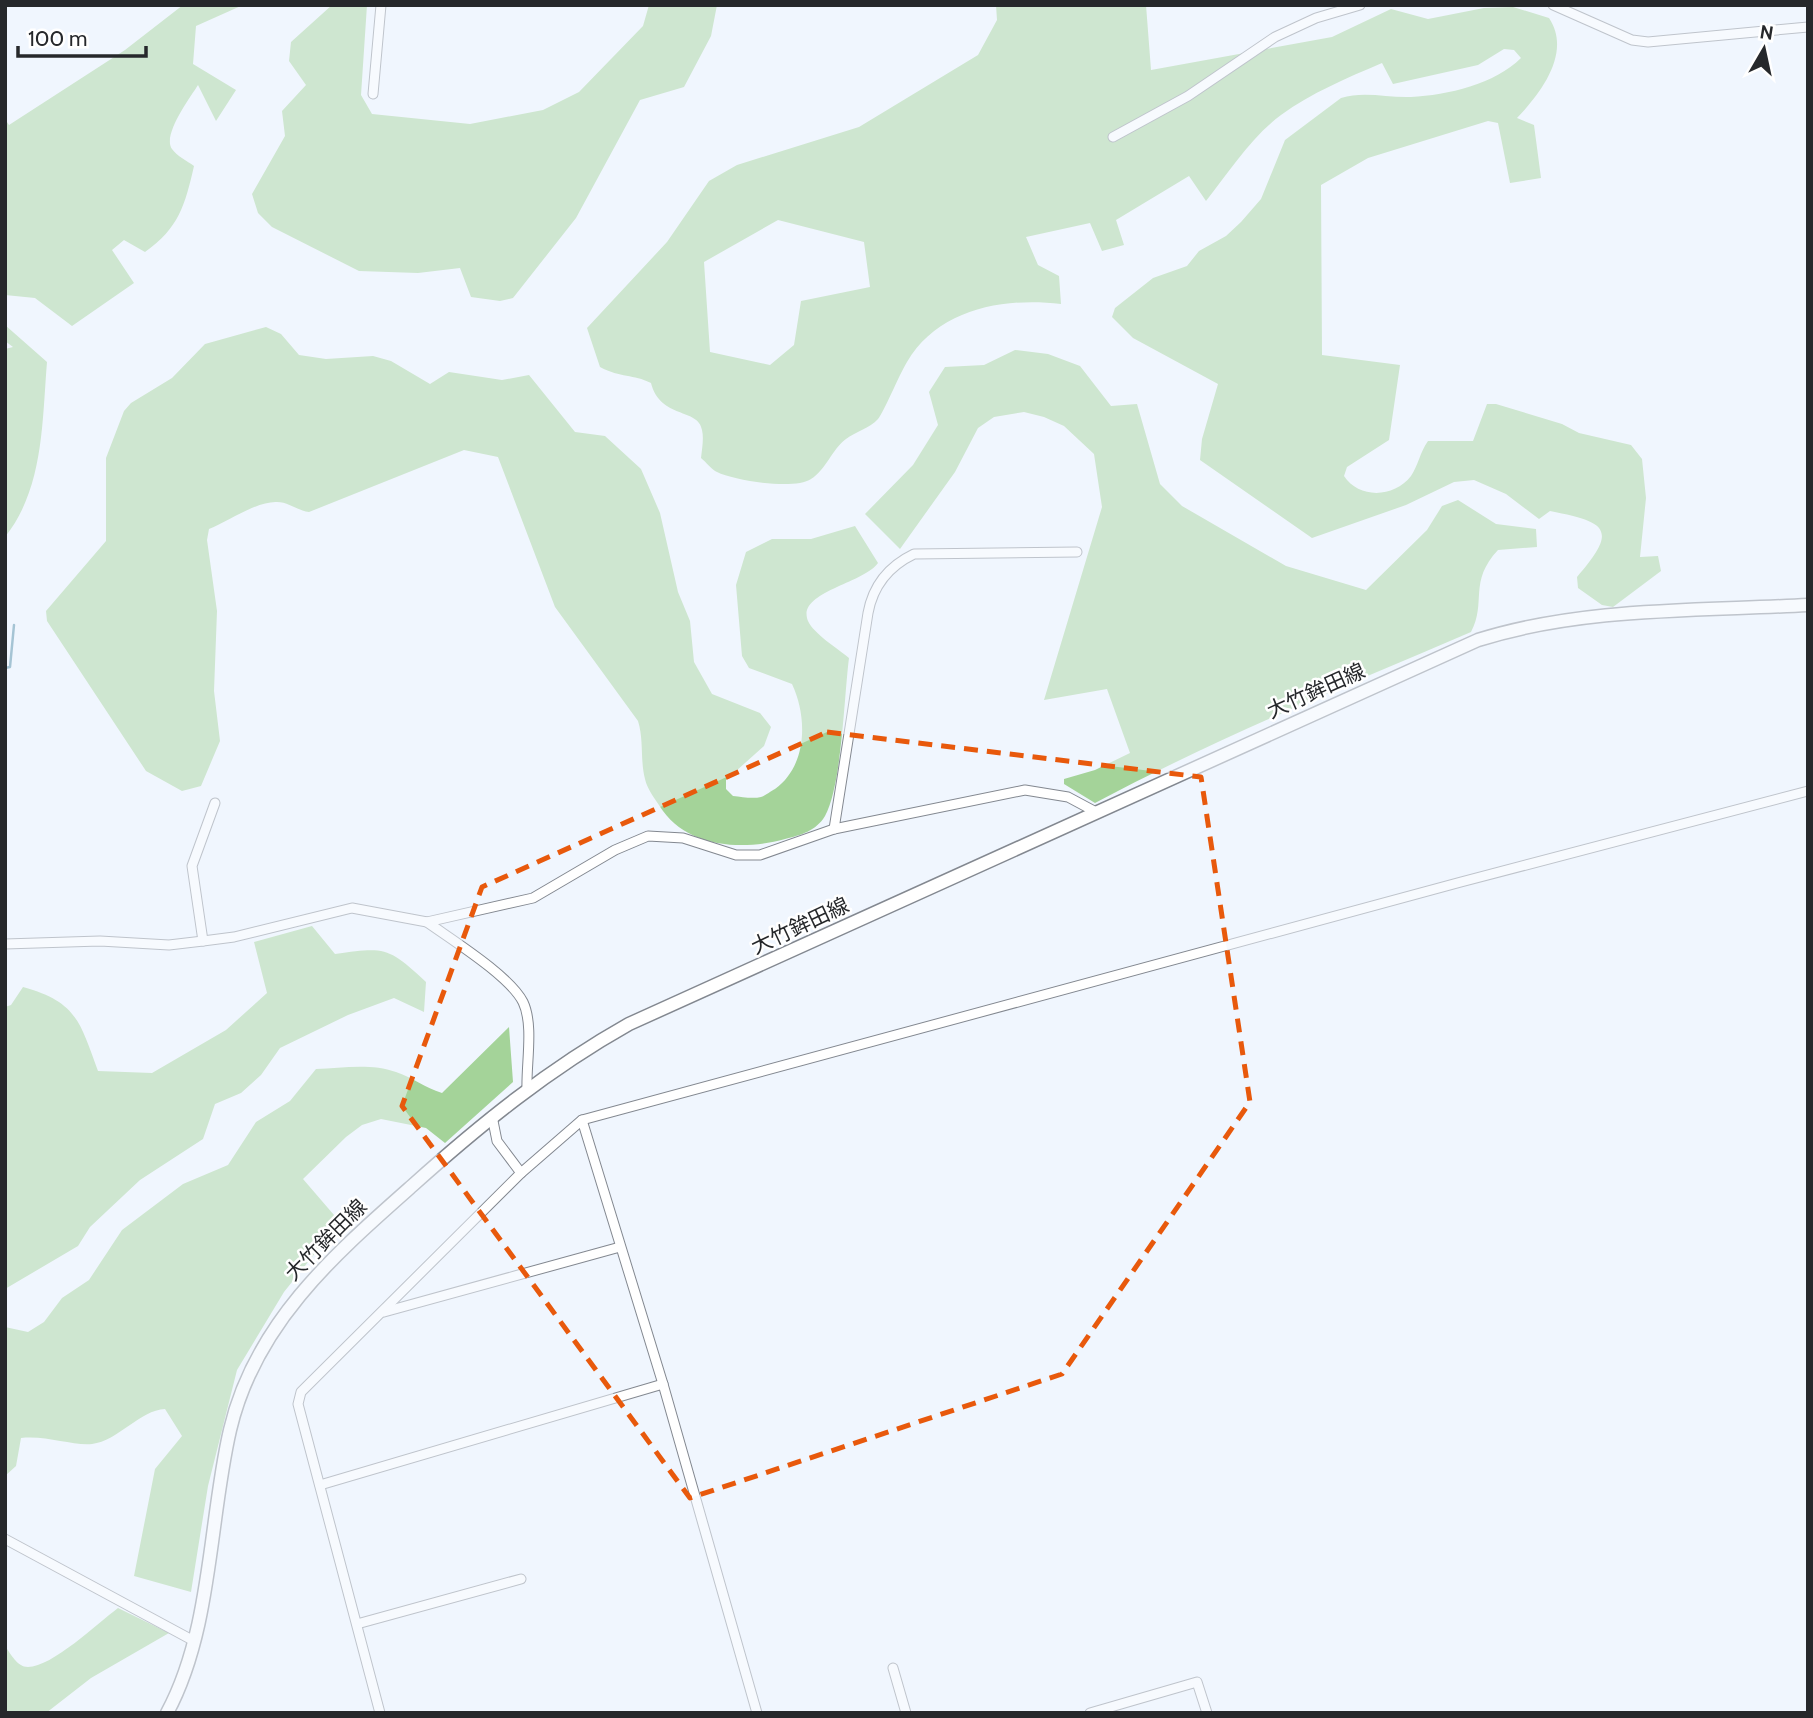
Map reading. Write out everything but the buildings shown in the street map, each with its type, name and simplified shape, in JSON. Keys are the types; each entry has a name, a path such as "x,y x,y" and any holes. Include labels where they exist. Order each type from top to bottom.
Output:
{"main road":[{"name":"大竹鉾田線","path":"167,1713 194,1641 230,1429 251,1371 266,1342 293,1301 320,1269 492,1116 527,1089 629,1024 1415,667 1502,633 1576,618 1808,605"}],"street":[{"path":"373,94 381,5"},
{"path":"1112,137 1188,96 1275,37 1316,18 1360,5"},
{"path":"1553,5 1632,40 1648,42 1808,27"},
{"path":"834,828 870,605 878,583 905,558 914,554 1077,552"},
{"path":"5,944 169,944 202,941 234,937 352,908 427,922 533,898 615,850 648,836 682,838 736,855 752,855 779,850 834,828 1025,790 1068,797 1096,813"},
{"path":"380,1713 298,1404 300,1392 521,1173 582,1121 1808,791"},
{"path":"202,941 192,866 215,803"},
{"path":"1423,886 1438,890"},
{"path":"427,922 486,965 523,1003 527,1022 527,1089"},
{"path":"492,1116 498,1140 521,1173"},
{"path":"582,1121 663,1384 757,1713"},
{"path":"382,1313 620,1247"},
{"path":"320,1485 663,1384"},
{"path":"5,1539 194,1641"},
{"path":"357,1624 521,1579"},
{"path":"894,1668 905,1713"},
{"path":"1090,1713 1197,1682 1207,1713"}],"highlighted area":[{"path":"827,732 1201,777 1250,1102 1062,1374 690,1498 402,1106 482,887"}],"green space":[{"path":"183,5 243,5 196,26 193,64 236,90 216,121 198,85 174,126 170,143 172,149 194,166 184,204 173,225 145,252 124,240 112,250 134,283 72,326 35,298 5,295 5,119 9,125 125,50"},
{"path":"332,5 367,5 361,95 372,114 470,124 543,110 579,92 643,26 649,5 717,5 711,36 684,87 640,100 576,218 513,298 500,301 471,297 460,268 418,273 359,271 272,227 258,213 252,194 285,136 282,111 306,85 289,61 291,42"},
{"path":"996,5 1146,5 1151,70 1332,37 1391,9 1428,19 1484,8 1513,7 1549,18 1557,44 1551,71 1535,97 1517,118 1534,125 1541,178 1510,183 1498,123 1488,121 1368,158 1321,185 1322,355 1400,365 1389,440 1347,467 1344,476 1350,484 1367,492 1395,489 1411,476 1428,441 1473,441 1487,404 1496,404 1562,424 1579,433 1631,445 1642,459 1646,498 1640,557 1658,556 1661,571 1613,607 1602,605 1578,588 1577,577 1599,548 1602,537 1594,524 1550,511 1539,519 1506,494 1474,480 1454,482 1406,505 1312,538 1200,460 1202,439 1218,384 1133,338 1112,317 1115,308 1153,278 1187,266 1199,251 1226,236 1241,222 1261,199 1285,140 1341,98 1358,95 1425,96 1455,91 1485,81 1510,67 1521,58 1514,50 1504,49 1478,65 1393,84 1382,63 1330,86 1270,124 1241,155 1206,201 1189,176 1116,220 1124,245 1102,251 1090,223 1026,237 1038,265 1059,276 1061,304 1039,302 995,305 974,310 936,330 920,344 907,362 878,419 846,439 816,475 803,482 765,483 715,471 701,458 702,430 694,418 662,402 651,383 600,367 587,328 667,242 709,181 737,165 859,127 978,55 997,20","holes":["778,220 864,242 870,287 801,301 794,345 770,365 710,352 704,262"]},
{"path":"5,325 47,362 42,431 34,476 18,518 5,537 5,349 13,347 5,341"},
{"path":"266,327 281,334 299,355 326,359 373,356 391,361 430,384 449,372 502,380 529,375 575,432 605,436 641,469 660,513 678,592 690,621 694,662 712,694 760,713 771,727 764,746 726,780 726,789 733,796 758,798 775,789 793,768 802,741 801,712 792,684 749,668 742,656 736,585 746,552 772,539 811,539 855,526 878,563 859,577 821,595 807,611 808,621 815,631 849,658 835,784 831,802 821,821 808,832 753,845 703,839 675,824 663,811 646,783 638,721 555,607 498,457 464,450 309,512 281,502 269,503 252,508 209,529 207,540 217,611 214,691 220,741 201,786 182,791 146,771 47,621 46,611 106,541 106,458 124,411 131,403 172,378 205,344"},
{"path":"1015,350 1048,354 1080,366 1111,406 1137,404 1160,484 1182,506 1286,566 1366,590 1427,530 1442,506 1458,500 1496,524 1536,529 1537,547 1498,550 1489,561 1480,582 1478,611 1471,632 1234,735 1095,803 1064,784 1064,779 1095,770 1130,753 1107,689 1044,700 1102,507 1094,454 1064,426 1044,417 1024,412 994,417 978,428 955,472 900,549 865,514 913,465 938,425 929,392 945,367 984,365"},
{"path":"312,926 335,954 365,950 385,952 403,962 426,982 424,1012 394,998 348,1015 280,1048 261,1075 241,1093 215,1104 203,1139 140,1180 90,1227 78,1246 5,1289 5,1007 11,1005 23,987 41,993 66,1007 74,1016 98,1071 152,1073 226,1030 267,993 254,942"},
{"path":"509,1027 513,1082 445,1143 426,1128 381,1119 362,1125 346,1137 303,1179 340,1222 284,1292 237,1370 208,1486 191,1592 134,1576 155,1469 182,1436 165,1409 147,1414 102,1442 92,1444 21,1438 16,1466 5,1476 5,1327 28,1332 44,1322 62,1298 89,1280 122,1230 183,1184 228,1165 256,1122 290,1101 316,1069 386,1069 442,1093"},
{"path":"118,1608 169,1633 91,1678 46,1713 5,1713 5,1646 21,1665 38,1665 62,1652"}],"waterway":[{"path":"5,668 10,667 14,625"}]}
